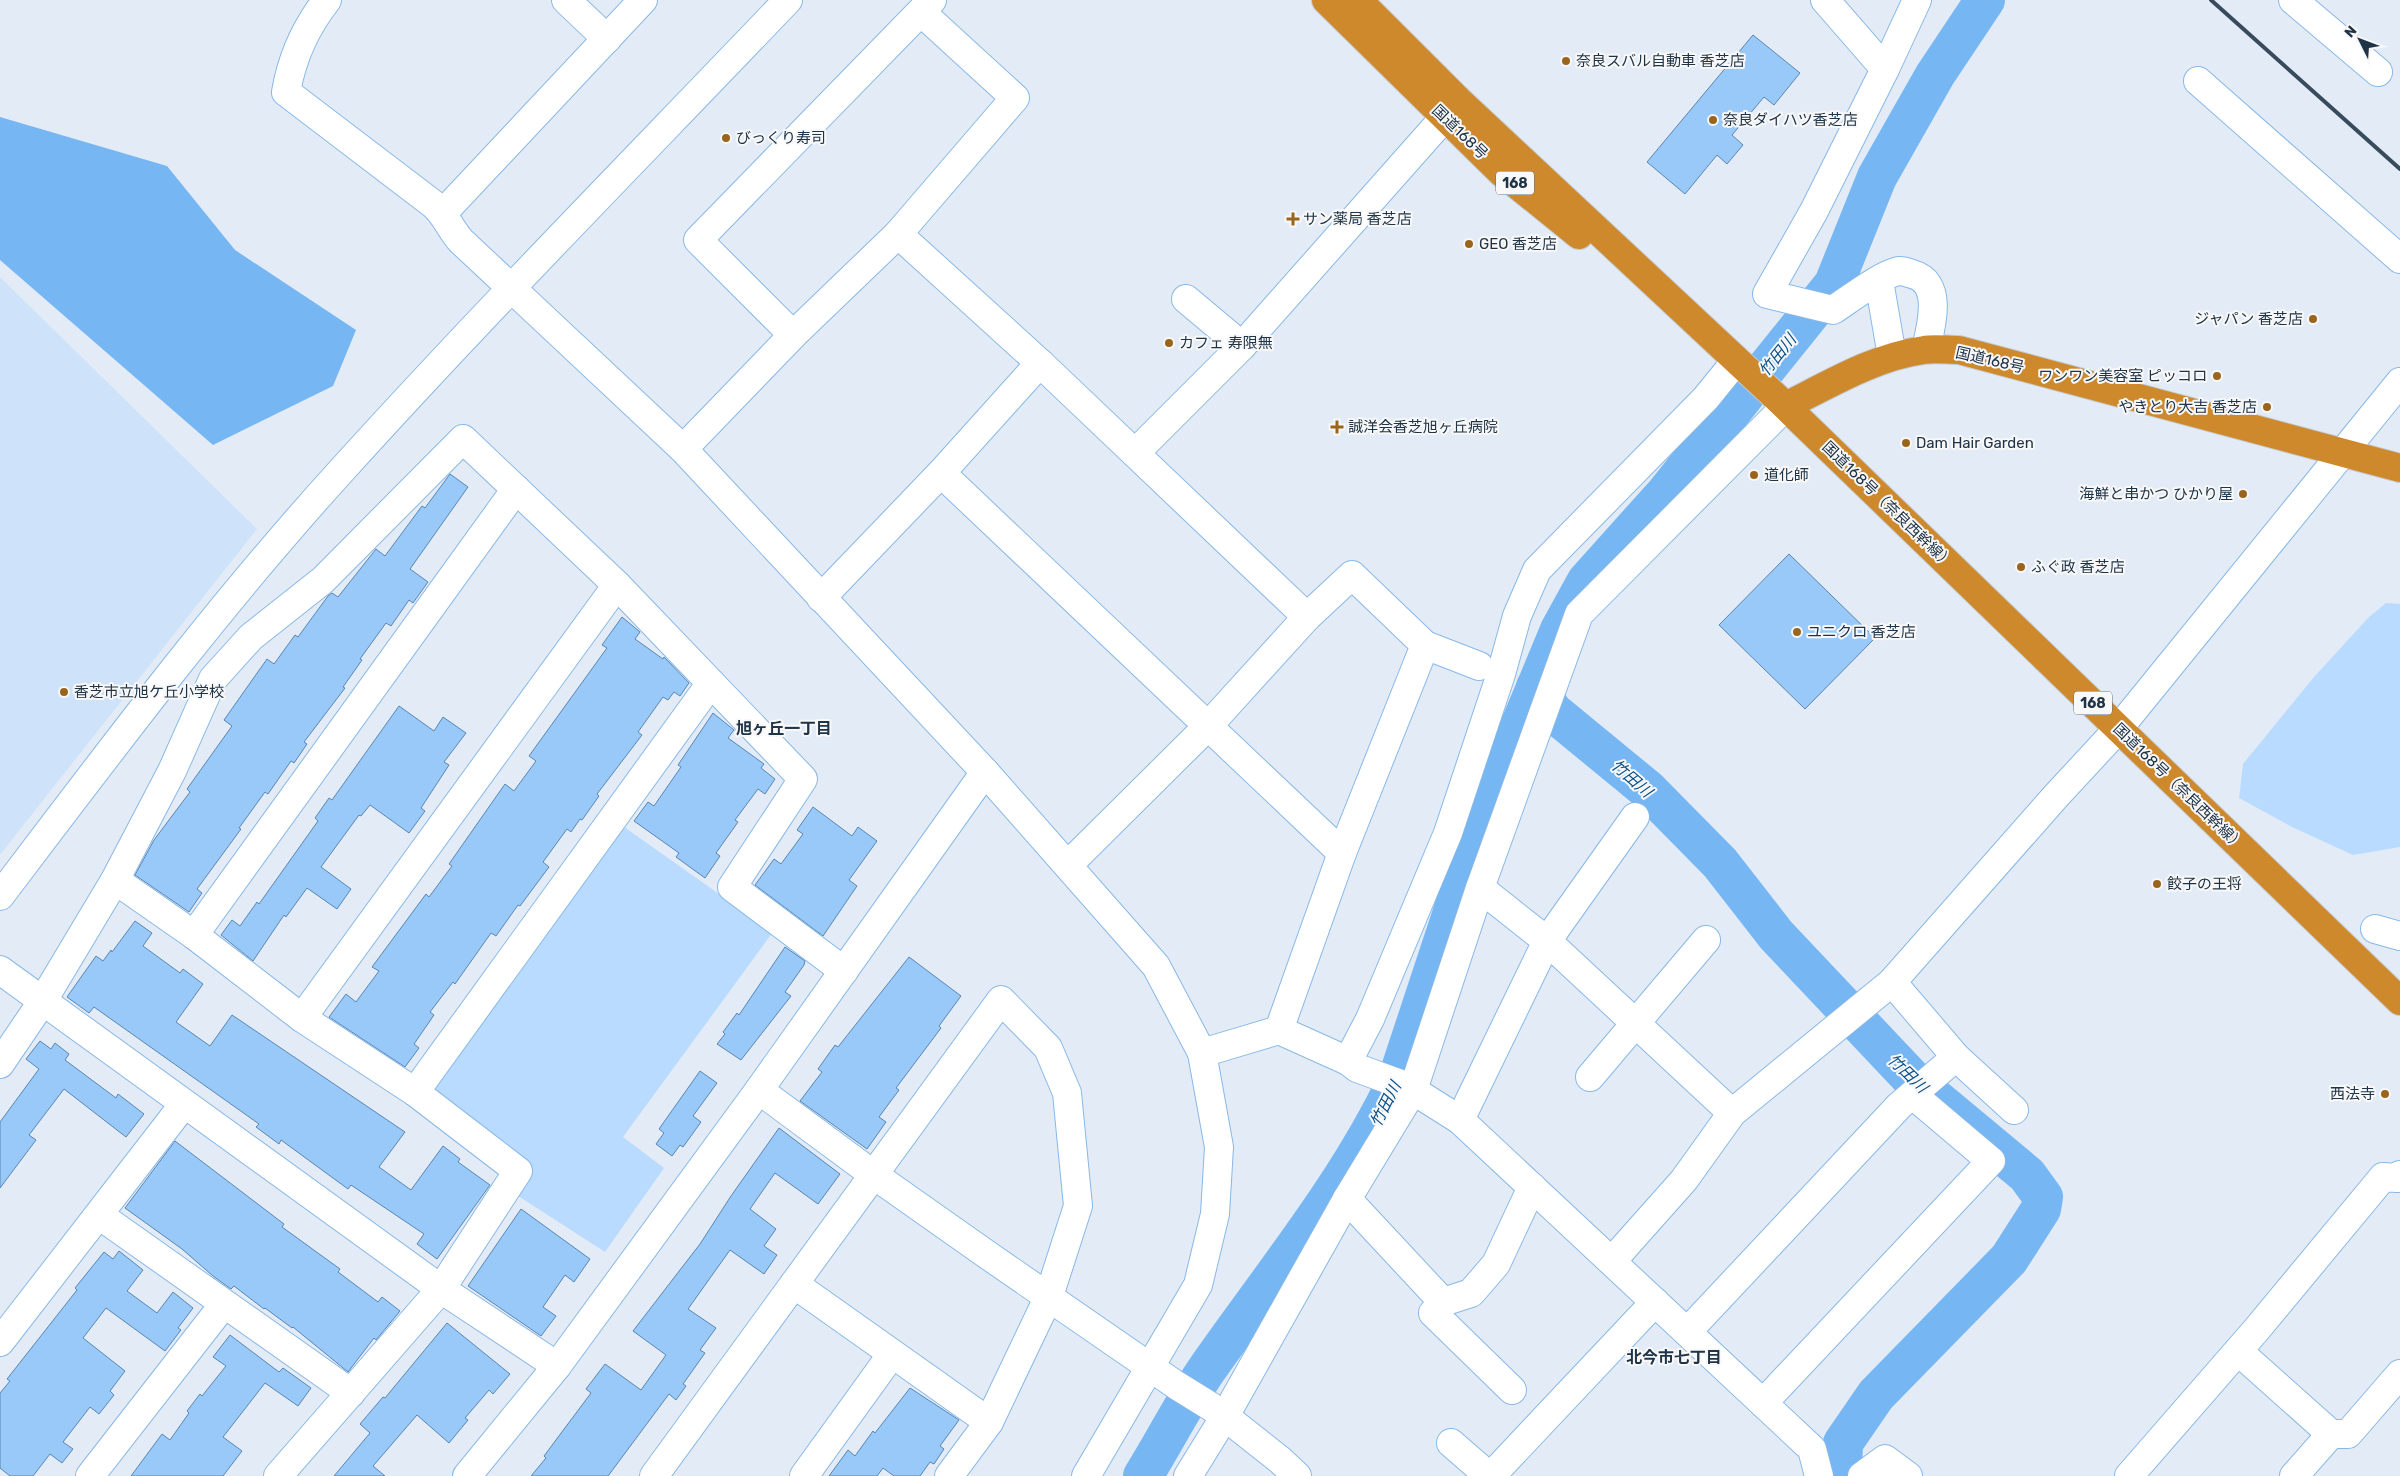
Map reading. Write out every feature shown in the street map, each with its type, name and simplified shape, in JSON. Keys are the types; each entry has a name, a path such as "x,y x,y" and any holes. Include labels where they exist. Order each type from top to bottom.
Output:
{"highway":[{"name":"国道168号","path":"1326,0 1452,109"},
{"name":"国道168号","path":"1358,0 1452,109 1501,172 1728,354 1781,401 1892,356 1926,349 1959,350 2344,452 2398,470"},
{"name":"国道168号（奈良西幹線）","path":"1781,401 2400,1001"}],"street":[{"path":"328,0 304,34 291,66 286,92 443,213 453,233 461,242 684,449 985,772 1156,966 1202,1053 1219,1147 1215,1214 1198,1286 1152,1367 1086,1476"},
{"path":"566,0 607,39"},
{"path":"443,213 643,0"},
{"path":"0,896 159,687 251,574 341,471 512,288 788,0"},
{"path":"1825,0 1885,69"},
{"path":"1917,0 1885,69 1814,211 1767,294 1833,310 1879,281 1900,271 1919,276 1931,291 1934,313 1926,349"},
{"path":"2293,0 2378,72"},
{"path":"684,449 793,335 898,234 1015,98 926,6 698,240 793,335"},
{"path":"2198,81 2400,259"},
{"path":"1135,453 1242,346 1452,109"},
{"path":"898,234 1040,363 1307,617"},
{"path":"1879,281 1892,356"},
{"path":"1186,299 1242,346"},
{"path":"1353,1065 1370,1019 1448,833 1501,674 1517,616 1536,570 1706,398 1728,354"},
{"path":"821,598 941,473 1040,363"},
{"path":"1612,1261 1684,1180 1732,1113 1892,982 2056,796 2119,728 2400,382"},
{"path":"1188,1476 1221,1413 1410,1088 1579,614 1781,401"},
{"path":"0,1064 42,1002 115,880 172,771 213,679 251,637 323,580 463,439 617,584 803,780 732,887 844,970"},
{"path":"941,473 1342,853"},
{"path":"194,935 516,489"},
{"path":"1068,865 1208,726 1307,617 1352,575 1425,645 1480,666"},
{"path":"302,1018 617,584"},
{"path":"1279,1030 1342,853 1425,645"},
{"path":"415,1092 711,682"},
{"path":"467,1476 557,1366 759,1090 985,772"},
{"path":"1460,1120 1547,941 1636,817"},
{"path":"115,880 194,935 302,1018 415,1092 518,1172 440,1288 278,1476"},
{"path":"1480,888 1547,941 1732,1113"},
{"path":"1590,1077 1706,940"},
{"path":"0,970 440,1288 557,1366"},
{"path":"1892,982 1956,1056 2014,1110"},
{"path":"654,1476 1001,1000 1048,1048 1067,1093 1078,1206 1049,1296 989,1422 949,1476"},
{"path":"1202,1053 1279,1030 1353,1065 1410,1088 1460,1120 1812,1449 1819,1476"},
{"path":"1687,1332 1899,1106 1956,1056"},
{"path":"759,1090 874,1176 1176,1385 1221,1413 1297,1476"},
{"path":"1763,1403 1991,1161 1913,1095"},
{"path":"0,1342 184,1104"},
{"path":"2129,1476 2238,1351 2383,1177 2399,1178"},
{"path":"1512,1390 1434,1313 1443,1302 1471,1293 1496,1264 1532,1188"},
{"path":"1346,1199 1443,1302"},
{"path":"99,1215 350,1394"},
{"path":"794,1284 989,1422"},
{"path":"1451,1443 1490,1476 1655,1302"},
{"path":"90,1476 224,1304"},
{"path":"2238,1351 2331,1434 2348,1434 2400,1374"},
{"path":"804,1476 892,1354"},
{"path":"2294,1476 2331,1434"},
{"path":"1862,1476 1885,1459 1908,1476"}],"shaded area":[{"name":"香芝市立旭ケ丘小学校","path":"0,277 257,529 0,855"},
{"path":"2386,603 2400,604 2400,847 2353,855 2292,827 2239,798 2243,764 2314,677 2369,617"},
{"path":"617,822 773,932 623,1137 664,1168 605,1252 512,1192 525,1169 420,1092"}],"water":[{"path":"0,117 167,166 235,250 356,330 333,386 213,445 0,260"}],"building":[{"name":"奈良ダイハツ香芝店","path":"1753,35 1800,73 1774,105 1764,97 1732,135 1743,145 1727,164 1717,155 1685,194 1647,162"},
{"path":"450,474 468,487 410,569 428,582 413,603 409,600 391,626 386,623 360,659 362,660 343,687 345,688 304,742 307,744 294,763 291,761 268,794 265,792 239,828 241,829 197,889 202,893 189,912 135,875 154,840 190,792 187,789 232,726 224,720 267,659 274,664 295,635 298,637 328,596 332,593 338,597 376,549 385,556 422,506 425,508"},
{"name":"ユニクロ 香芝店","path":"1789,554 1875,638 1805,709 1719,625"},
{"path":"622,617 640,632 635,639 663,659 664,657 689,683 680,696 674,692 668,700 663,697 638,732 642,735 597,794 599,796 582,820 580,819 571,832 567,829 543,862 549,867 496,936 491,933 455,984 453,982 430,1012 434,1015 414,1044 419,1048 405,1067 329,1017 346,994 356,1002 379,971 372,967 426,894 429,897 452,866 449,864 505,784 514,791 536,761 529,756 607,648 602,645"},
{"path":"399,706 434,731 443,717 466,733 444,762 449,765 421,808 425,811 409,833 370,805 361,816 359,815 321,867 351,889 337,909 307,888 286,917 284,915 253,961 221,935 232,920 240,926 257,902 259,904 318,821 315,818 329,798 332,800"},
{"path":"713,713 734,730 728,738 764,764 761,768 775,779 765,794 758,789 735,820 738,822 716,853 720,856 705,878 676,857 679,853 634,821 648,802 654,806 681,767 678,765"},
{"path":"813,807 852,836 858,827 877,841 849,880 857,886 823,936 755,885 774,859 781,864 803,834 797,830"},
{"path":"135,921 152,933 143,946 180,973 183,969 203,984 176,1022 210,1046 232,1015 405,1132 379,1167 411,1190 443,1146 460,1159 458,1162 490,1185 437,1259 417,1244 424,1234 351,1185 348,1189 281,1140 279,1144 256,1127 259,1124 94,1007 89,1013 67,997 96,956 103,961"},
{"path":"785,947 805,961 804,965 785,992 791,996 741,1060 717,1044 725,1034 723,1032 737,1013 739,1015"},
{"path":"909,957 961,996 939,1026 941,1028 896,1088 899,1090 879,1117 886,1122 867,1149 800,1101 822,1072 818,1069 835,1045 838,1047"},
{"path":"40,1041 51,1049 55,1043 69,1054 65,1060 116,1098 118,1094 144,1114 126,1137 64,1089 29,1135 36,1140 0,1188 0,1122 39,1069 26,1059"},
{"path":"700,1071 717,1083 693,1116 701,1122 683,1147 680,1145 672,1156 656,1144 664,1133 659,1129"},
{"path":"779,1128 840,1174 818,1204 775,1173 750,1209 776,1229 764,1246 777,1255 764,1274 730,1250 688,1309 716,1328 700,1350 705,1353 683,1384 686,1386 676,1400 669,1394 608,1476 531,1476 546,1458 544,1456 591,1393 586,1389 605,1364 641,1390 666,1355 633,1331 700,1244"},
{"path":"175,1141 284,1224 282,1227 340,1269 338,1272 378,1302 382,1297 400,1311 376,1340 374,1338 348,1372 293,1327 264,1309 234,1286 231,1289 182,1249 125,1208"},
{"path":"521,1209 590,1259 574,1282 565,1275 543,1307 556,1316 541,1336 468,1286"},
{"path":"119,1251 143,1270 127,1291 157,1313 173,1292 193,1308 178,1328 181,1330 165,1351 106,1308 83,1338 125,1371 110,1391 114,1395 99,1414 90,1407 63,1442 73,1449 62,1463 50,1454 33,1476 10,1476 0,1468 0,1393 10,1381 7,1379 77,1290 75,1288 104,1252 113,1259"},
{"path":"447,1323 510,1374 493,1394 489,1390 465,1418 468,1420 449,1443 417,1415 373,1466 385,1476 334,1476 370,1433 360,1424 383,1397 385,1398"},
{"path":"230,1335 279,1372 283,1368 311,1388 298,1406 265,1383 223,1437 242,1451 223,1476 131,1476 162,1434 170,1440 189,1413 187,1411 200,1394 202,1396 226,1366 213,1357"},
{"path":"910,1388 959,1420 940,1446 944,1449 934,1464 930,1462 920,1476 894,1476 883,1468 877,1476 829,1476 848,1450 855,1456 873,1431 875,1433"}],"waterway":[{"name":"竹田川","path":"1143,1476 1205,1372 1332,1194 1377,1120 1397,1081 1493,791 1560,630 1587,581 1666,493 1834,284 1877,177 1935,75 1985,0"},
{"name":"竹田川","path":"1536,687 1553,712 1648,790 1720,863 1776,935 1913,1080 2027,1175 2043,1197 2041,1209 2009,1259 1876,1395 1843,1443 1842,1469 1844,1476"}],"railway":[{"path":"2211,0 2400,169"}],"place":[{"name":"奈良スバル自動車 香芝店","path":"1566,61"},
{"name":"奈良ダイハツ香芝店","path":"1713,120"},
{"name":"びっくり寿司","path":"726,138"},
{"name":"サン薬局 香芝店","path":"1293,219"},
{"name":"GEO 香芝店","path":"1469,244"},
{"name":"ジャパン 香芝店","path":"2313,319"},
{"name":"カフェ 寿限無","path":"1169,343"},
{"name":"ワンワン美容室 ピッコロ","path":"2217,376"},
{"name":"やきとり大吉 香芝店","path":"2267,407"},
{"name":"誠洋会香芝旭ヶ丘病院","path":"1337,427"},
{"name":"Dam Hair Garden","path":"1906,443"},
{"name":"道化師","path":"1754,475"},
{"name":"海鮮と串かつ ひかり屋","path":"2243,494"},
{"name":"ふぐ政 香芝店","path":"2021,567"},
{"name":"ユニクロ 香芝店","path":"1797,632"},
{"name":"香芝市立旭ケ丘小学校","path":"64,692"},
{"name":"餃子の王将","path":"2157,884"},
{"name":"西法寺","path":"2385,1094"}],"district":[{"name":"旭ヶ丘一丁目","path":"784,728"},
{"name":"北今市七丁目","path":"1674,1357"}]}
